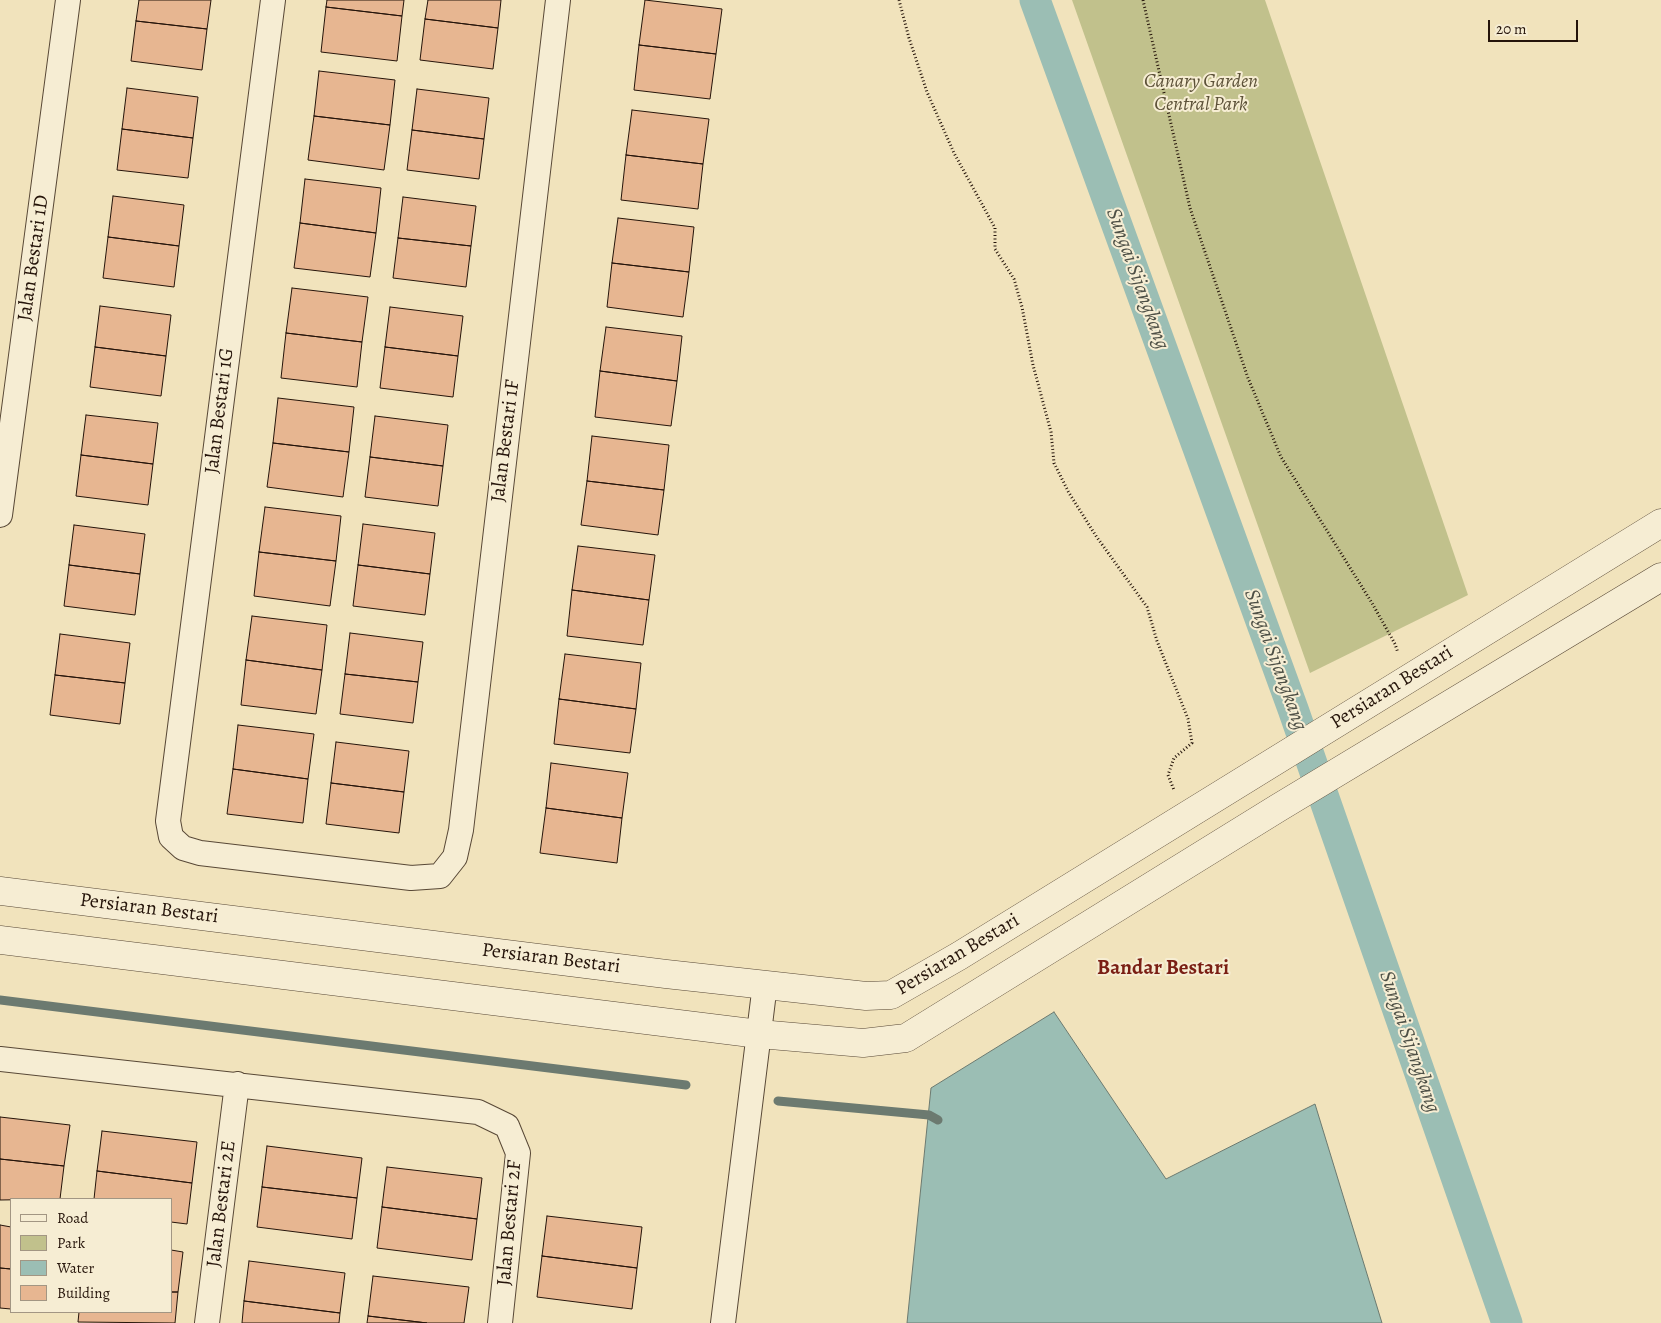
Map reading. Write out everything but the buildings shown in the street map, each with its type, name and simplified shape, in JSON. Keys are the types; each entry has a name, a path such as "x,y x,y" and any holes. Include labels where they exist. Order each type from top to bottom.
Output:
{"street":[{"name":"Jalan Bestari 1D","path":"0,516 68,0"},
{"name":"Jalan Bestari 1G","path":"273,0 168,821 171,837 183,848 200,853 411,878 440,876"},
{"name":"Jalan Bestari 1F","path":"440,876 455,857 461,830 558,0"},
{"name":"Persiaran Bestari","path":"0,891 866,996 891,995 1661,523"},
{"path":"0,940 759,1034 863,1043 906,1038 1278,808 1661,577"},
{"path":"723,1323 765,984"},
{"name":"Jalan Bestari 2F","path":"0,1059 478,1112 507,1126 518,1154 500,1323"},
{"name":"Jalan Bestari 2E","path":"207,1323 237,1084"}],"path":[{"path":"899,0 927,92 954,153 995,228 995,249 1014,279 1022,307 1033,365 1051,432 1054,463 1069,493 1096,536 1147,607 1160,650 1188,718 1192,743 1174,758 1168,775 1187,815"},
{"path":"1143,0 1190,208 1248,378 1281,457 1395,644 1406,680"}],"green space":[{"name":"Canary Garden Central Park","path":"1072,0 1265,0 1468,595 1310,673"}],"water":[{"path":"1054,1012 1166,1179 1315,1104 1382,1323 907,1323 931,1088"}],"waterway":[{"name":"Sungai Sijangkang","path":"1035,0 1293,709 1507,1323"},
{"path":"0,1000 686,1085"},
{"path":"778,1101 929,1115 938,1120"}],"district":[{"name":"Bandar Bestari","path":"1163,969"}]}
